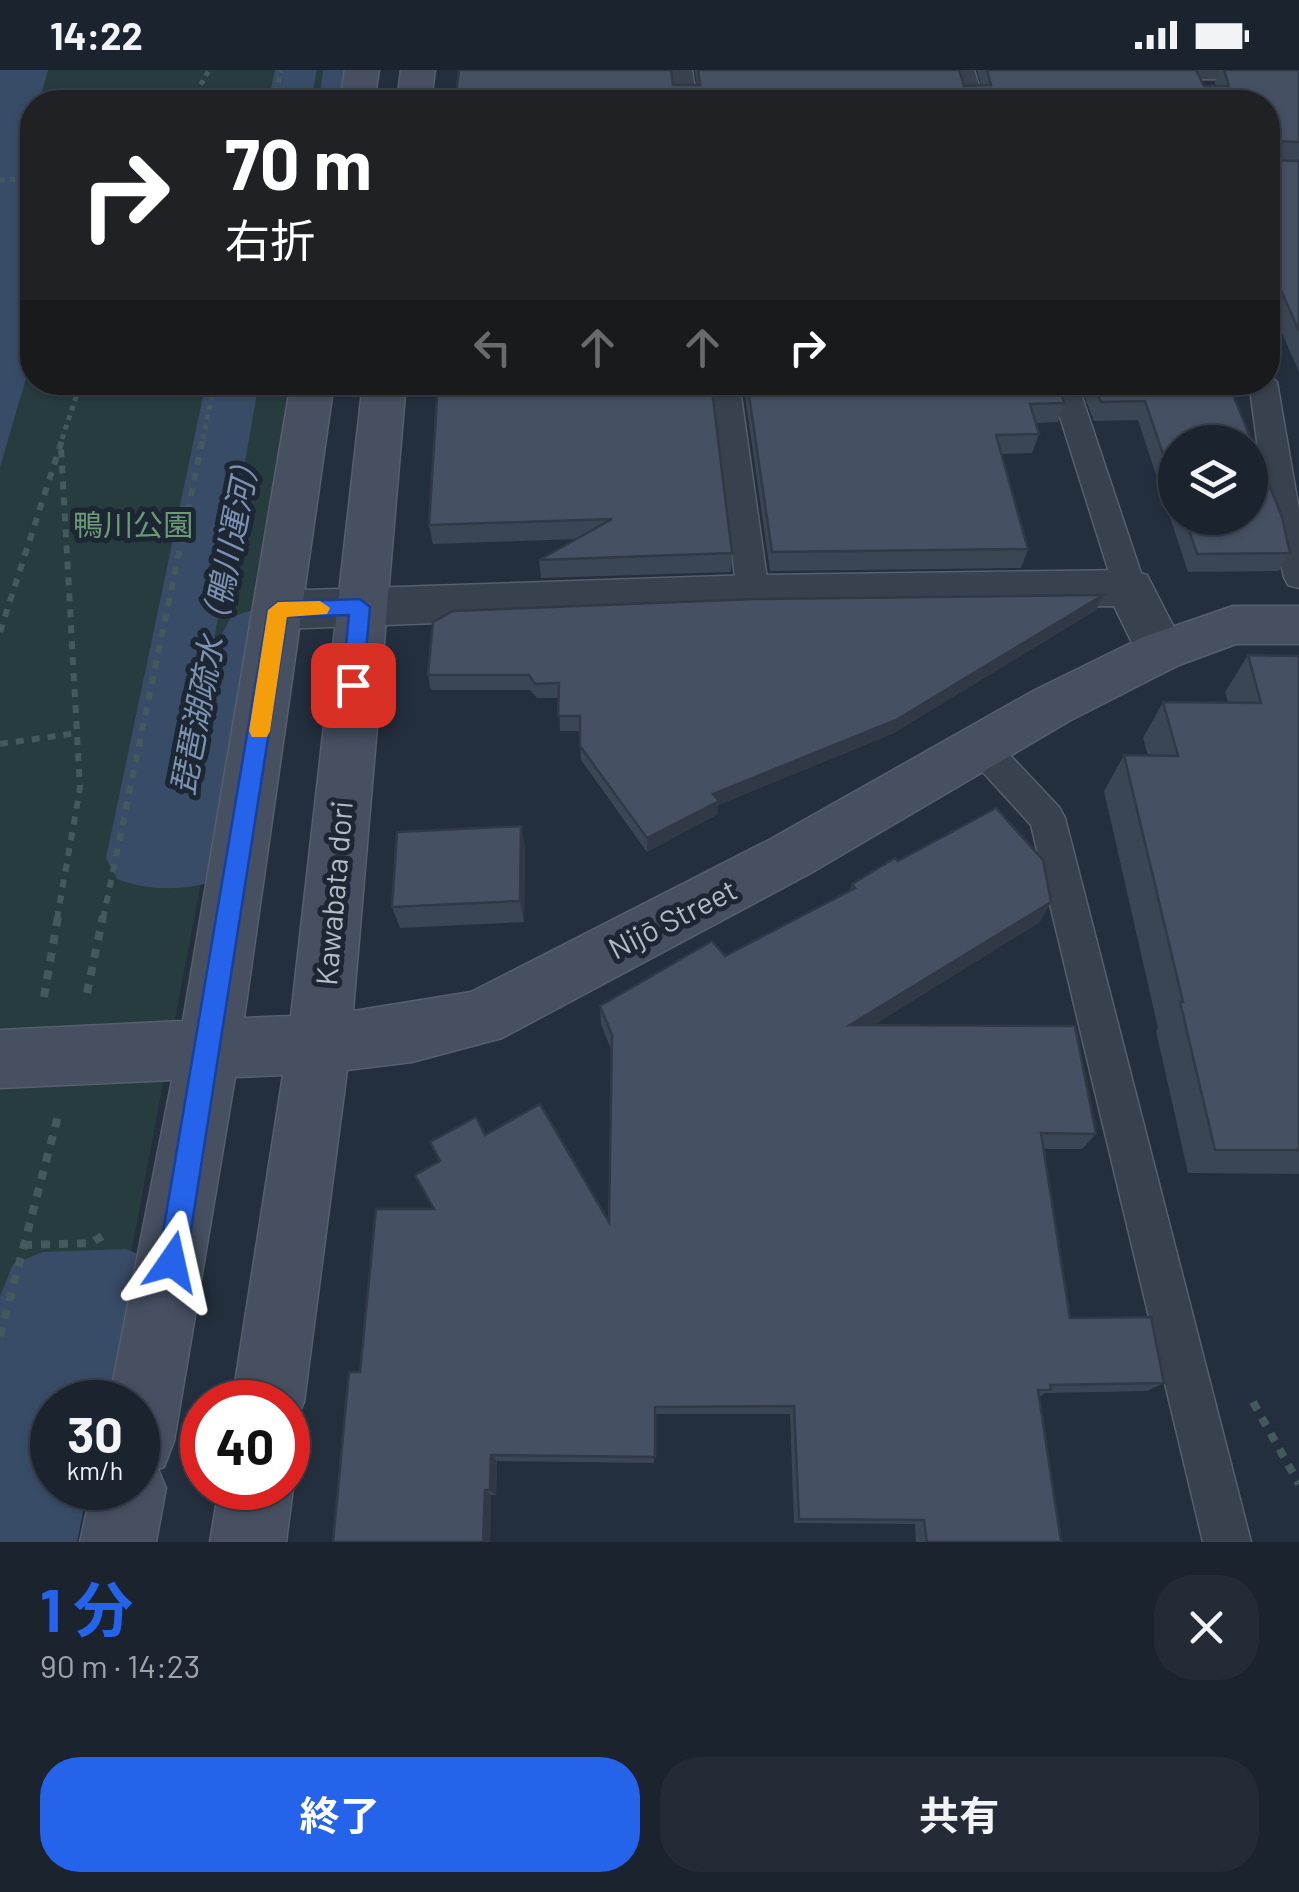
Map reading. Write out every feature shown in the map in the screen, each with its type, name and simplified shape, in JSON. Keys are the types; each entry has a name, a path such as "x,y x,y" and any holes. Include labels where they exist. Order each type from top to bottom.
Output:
{"street":[{"path":"149,1380 209,1050 312,395"},
{"name":"Kawabata dori","path":"271,1380 319,1044 384,395"},
{"path":"278,610 753,594 1130,588 1161,651"},
{"name":"Nijō Street","path":"0,1058 319,1044 412,1033 480,1018 789,857 1053,705 1161,651 1233,625 1299,625"},
{"path":"118,1542 124,1510"},
{"path":"248,1542 253,1510"}],"lane":[{"path":"1195,71 1299,73"},
{"path":"727,395 753,594"},
{"path":"1068,395 1130,588"},
{"path":"1265,395 1277,478 1299,577"},
{"path":"981,747 1047,818 1227,1542"}],"path":[{"path":"0,632 77,395"},
{"path":"85,1006 211,395"},
{"path":"42,1007 80,788 61,446"},
{"path":"0,744 77,732"},
{"path":"0,1336 58,1114"},
{"path":"23,1245 91,1243 121,1224"}],"green space":[{"name":"鴨川公園","path":"0,70 347,70 344,90 20,90 20,395 293,395 107,1380 30,1380 30,1510 80,1510 73,1542 0,1542"}],"water":[{"path":"0,70 48,70 42,90 20,90 21,395 0,467"}],"building":[{"path":"459,70 671,70 673,85 700,85 698,70 959,70 964,86 991,85 987,70 1196,70 1204,86 1229,86 1224,70 1299,70 1299,142 1280,141 1280,90 456,90"},
{"path":"1280,160 1299,161 1299,331 1280,288"},
{"path":"437,395 713,395 732,553 539,560 612,519 429,525"},
{"path":"749,395 1062,395 1064,403 1030,404 1039,434 996,435 1028,549 772,552"},
{"path":"1098,395 1233,395 1245,425 1158,425 1158,439 1145,401 1101,402"},
{"path":"1268,482 1282,517 1290,553 1197,554 1191,535 1268,535"},
{"path":"1103,595 896,720 713,794 719,801 647,838 580,746 580,716 558,716 559,683 535,684 529,675 428,675 433,622 453,611 755,599"},
{"path":"1248,655 1299,656 1299,1150 1215,1150 1124,755 1178,756 1163,702 1261,703"},
{"path":"996,808 1043,860 1051,902 850,1025 1075,1026 1096,1134 1041,1133 1070,1318 1151,1317 1164,1383 1050,1385 1051,1390 1038,1390 1061,1542 927,1542 924,1520 799,1519 794,1406 655,1407 655,1457 491,1455 483,1542 333,1542 349,1372 360,1372 376,1209 434,1209 415,1175 440,1161 430,1142 476,1117 485,1135 540,1104 609,1222 612,1035 600,1006 712,941 725,956 855,888 852,884 895,858 898,861"},
{"path":"521,826 520,901 392,907 397,832"}],"waterway":[{"path":"292,90 296,70"},
{"path":"342,90 344,70"},
{"path":"230,395 141,858 199,857 223,722 237,720 253,634"},
{"path":"0,1469 43,1294 126,1291 108,1380"},
{"name":"琵琶湖疏水（鴨川運河）","path":"31,1542 38,1510"}],"slow traffic":[{"path":"259,731 278,610 320,608"}],"route":[{"path":"172,1262 278,610 360,607 353,685"}]}
